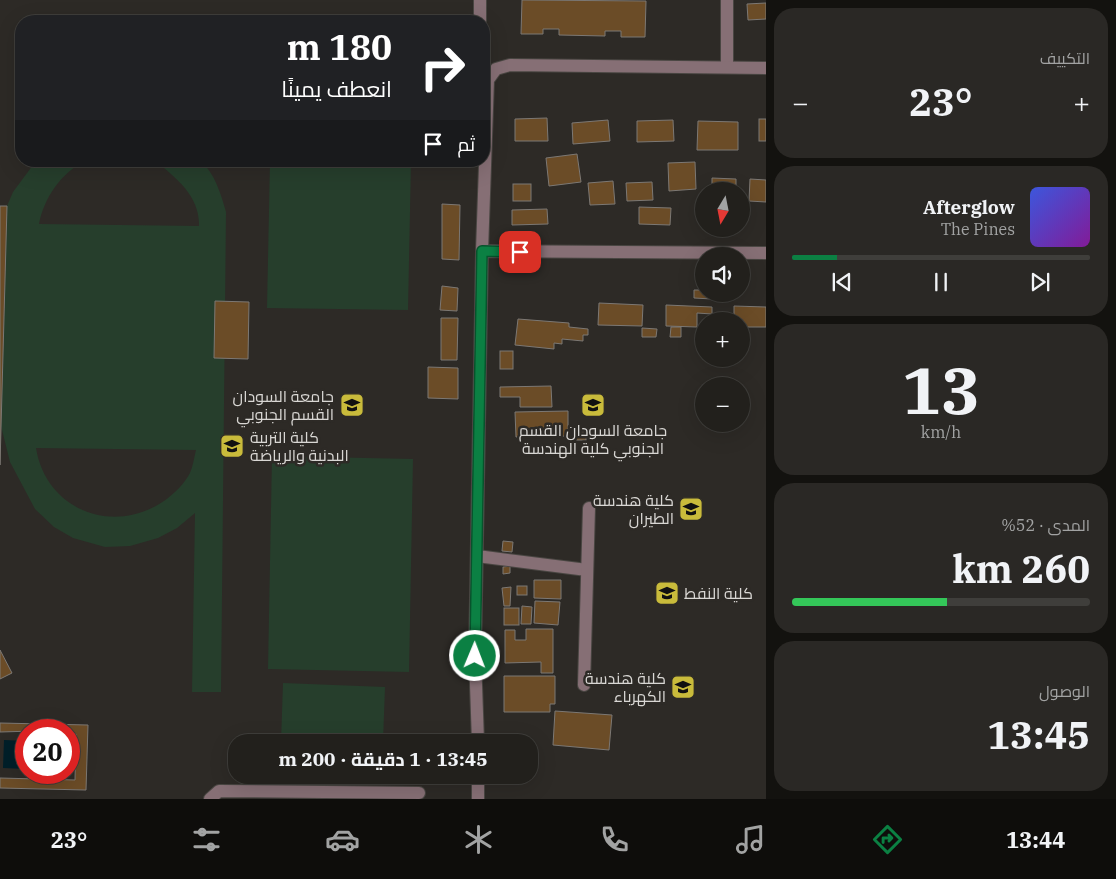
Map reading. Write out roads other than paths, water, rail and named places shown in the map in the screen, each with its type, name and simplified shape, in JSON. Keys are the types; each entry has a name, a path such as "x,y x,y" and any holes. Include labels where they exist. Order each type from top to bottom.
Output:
{"lane":[{"path":"480,0 480,15"},
{"path":"727,0 727,67"},
{"path":"490,77 496,69 510,65 766,68"},
{"path":"478,734 475,656 485,167"},
{"path":"482,251 766,253"},
{"path":"584,685 589,508"},
{"path":"477,556 588,570"},
{"path":"478,784 478,799"},
{"path":"210,799 219,791 419,793"}],"water":[{"path":"4,740 15,740 15,769 3,768"}],"place":[{"name":"جامعة السودان القسم الجنوبي","path":"352,405"},
{"name":"جامعة السودان القسم الجنوبي كلية الهندسة","path":"593,405"},
{"name":"كلية التربية البدنية والرياضة","path":"232,446"},
{"name":"كلية هندسة الطيران","path":"691,509"},
{"name":"كلية النفط","path":"667,593"},
{"name":"كلية هندسة الكهرباء","path":"683,687"}]}
